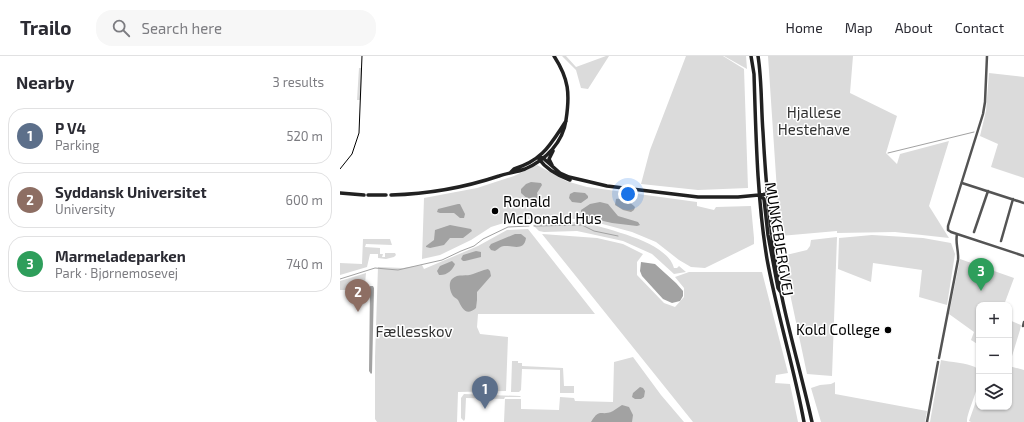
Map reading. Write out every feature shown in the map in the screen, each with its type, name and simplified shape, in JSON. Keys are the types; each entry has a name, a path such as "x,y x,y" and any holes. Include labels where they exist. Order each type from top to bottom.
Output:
{"street":[{"path":"340,193 389,195 422,193 472,185 525,168 540,158 557,142 564,132 569,107 568,87 565,75 554,56"},
{"name":"MUNKEBJERGVEJ","path":"751,56 754,74 759,195 767,258 804,422"},
{"name":"MUNKEBJERGVEJ","path":"758,56 762,131 773,244 782,295 812,422"},
{"path":"987,56 985,102 977,134 948,230 1024,256"},
{"path":"540,158 552,143 566,120"},
{"path":"557,142 556,147 550,156 550,162 560,171 579,180"},
{"path":"540,158 560,173 579,180 615,187 698,197 738,197 768,194"},
{"path":"962,182 1024,203"},
{"path":"974,232 988,191"},
{"path":"759,195 764,199 769,243 778,288 782,295"},
{"path":"1001,241 1013,199"},
{"path":"939,358 958,260 959,250 955,241 957,234"},
{"path":"1023,326 1024,322"},
{"path":"927,422 938,362"}],"green space":[{"path":"562,56 566,56 576,67 609,56 588,89 581,88 576,70"},
{"path":"686,56 723,56 744,69 748,188 698,190 641,184 650,150"},
{"path":"724,56 746,56 747,69"},
{"name":"Hjallese Hestehave","path":"768,56 853,56 850,93 897,116 886,153 897,164 900,154 949,141 929,206 949,238 895,232 837,233 837,231 780,236"},
{"path":"359,68 362,68 361,100 357,100"},
{"path":"989,73 1024,77 1024,178 991,167 998,144 980,136 986,111"},
{"path":"537,165 566,181 587,187 697,202 697,206 714,210 716,207 751,206 754,244 705,268 691,267 679,260 656,242 632,232 584,219 526,219 510,221 491,227 471,240 440,255 422,259 424,198 477,188 514,176"},
{"path":"584,222 621,233 649,244 669,259 674,268 679,266 686,272 674,274 652,254 623,241 577,231 544,232 539,231 533,225 540,223"},
{"name":"Fællesskov","path":"528,229 595,314 478,314 477,327 480,334 508,337 506,391 458,392 457,422 377,422 375,419 375,357 378,267 403,268 422,265 424,269 478,246 507,230"},
{"path":"542,234 597,238 623,244 643,254 637,262 637,275 664,303 675,307 684,297 684,288 675,277 689,272 762,272 788,373 776,375 775,383 790,384 798,422 693,422"},
{"path":"872,235 923,238 951,243 955,254 947,305 919,297 922,270 873,263 871,282 838,269 839,238"},
{"path":"837,237 832,376 807,374 782,256 807,250 810,246 811,240"},
{"path":"363,239 390,239 392,245 366,244 365,247 380,248 380,254 383,254 382,257 385,257 385,253 395,253 396,255 386,259 378,258 378,254 370,254 367,267 340,275 340,263 362,264"},
{"path":"960,259 1014,278 1005,302 976,302 976,343 971,340 974,332 949,314"},
{"path":"366,273 364,295 361,295 361,290 340,290 340,281"},
{"path":"1012,321 1021,325 1012,356"},
{"path":"633,357 661,395 684,422 504,422 505,399 521,399 521,409 559,410 560,397 574,398 575,401 613,402 614,362"},
{"path":"941,360 975,367 976,391 967,422 930,422"},
{"path":"512,361 522,363 522,366 563,368 564,386 574,386 574,393 560,393 560,370 522,369 521,390 519,392 511,392"},
{"path":"1012,367 1024,370 1024,422 969,421 976,401 976,410 1012,410"},
{"path":"835,382 835,394 927,411 925,422 821,422 811,388"},
{"path":"464,394 521,397 505,397 504,399 466,398 464,421 461,418 461,398"}],"shaded area":[{"path":"531,182 541,183 542,185 537,193 539,201 537,207 530,205 531,202 521,193 521,189 526,184"},
{"path":"574,192 585,193 588,198 581,203 572,202 569,198 570,194"},
{"path":"616,199 621,199 628,202 635,207 634,210 631,212 623,210 615,205"},
{"path":"600,202 608,204 618,216 638,222 640,225 637,226 612,223 586,217 581,214 581,210 590,204"},
{"path":"460,204 465,214 464,218 460,218 454,213 437,212 438,209"},
{"path":"450,225 471,229 472,231 463,238 450,238 444,245 430,248 426,247 434,240 435,230"},
{"path":"515,234 521,234 526,238 523,245 517,247 503,246 495,251 491,250 489,247 491,244"},
{"path":"476,251 481,252 481,257 465,261 461,259 463,255"},
{"path":"452,261 455,264 451,270 447,274 439,275 437,271 440,266"},
{"path":"641,262 655,264 676,283 683,291 683,296 680,301 672,303 663,299 642,276 640,271"},
{"path":"488,269 491,276 477,292 476,308 473,311 467,312 453,296 450,283 454,277 471,275"},
{"path":"370,286 373,286 374,288 371,374 369,371"},
{"path":"640,387 645,391 644,397 641,399 635,399 632,397 633,393"},
{"path":"622,405 629,407 633,415 632,422 591,422 597,415 609,413"}],"waterway":[{"path":"888,153 974,132"},
{"path":"534,226 582,225 594,231 618,236"},
{"path":"340,279 375,268 398,270 442,260 474,246 483,239 508,227 529,226"}],"tram line":[{"path":"340,169 352,154 359,133 362,56"}],"place":[{"name":"Ronald McDonald Hus","path":"495,211"},
{"name":"Marmeladeparken","path":"981,291"},
{"name":"Syddansk Universitet","path":"358,312"},
{"name":"Kold College","path":"888,330"},
{"name":"P V4","path":"485,409"}]}
